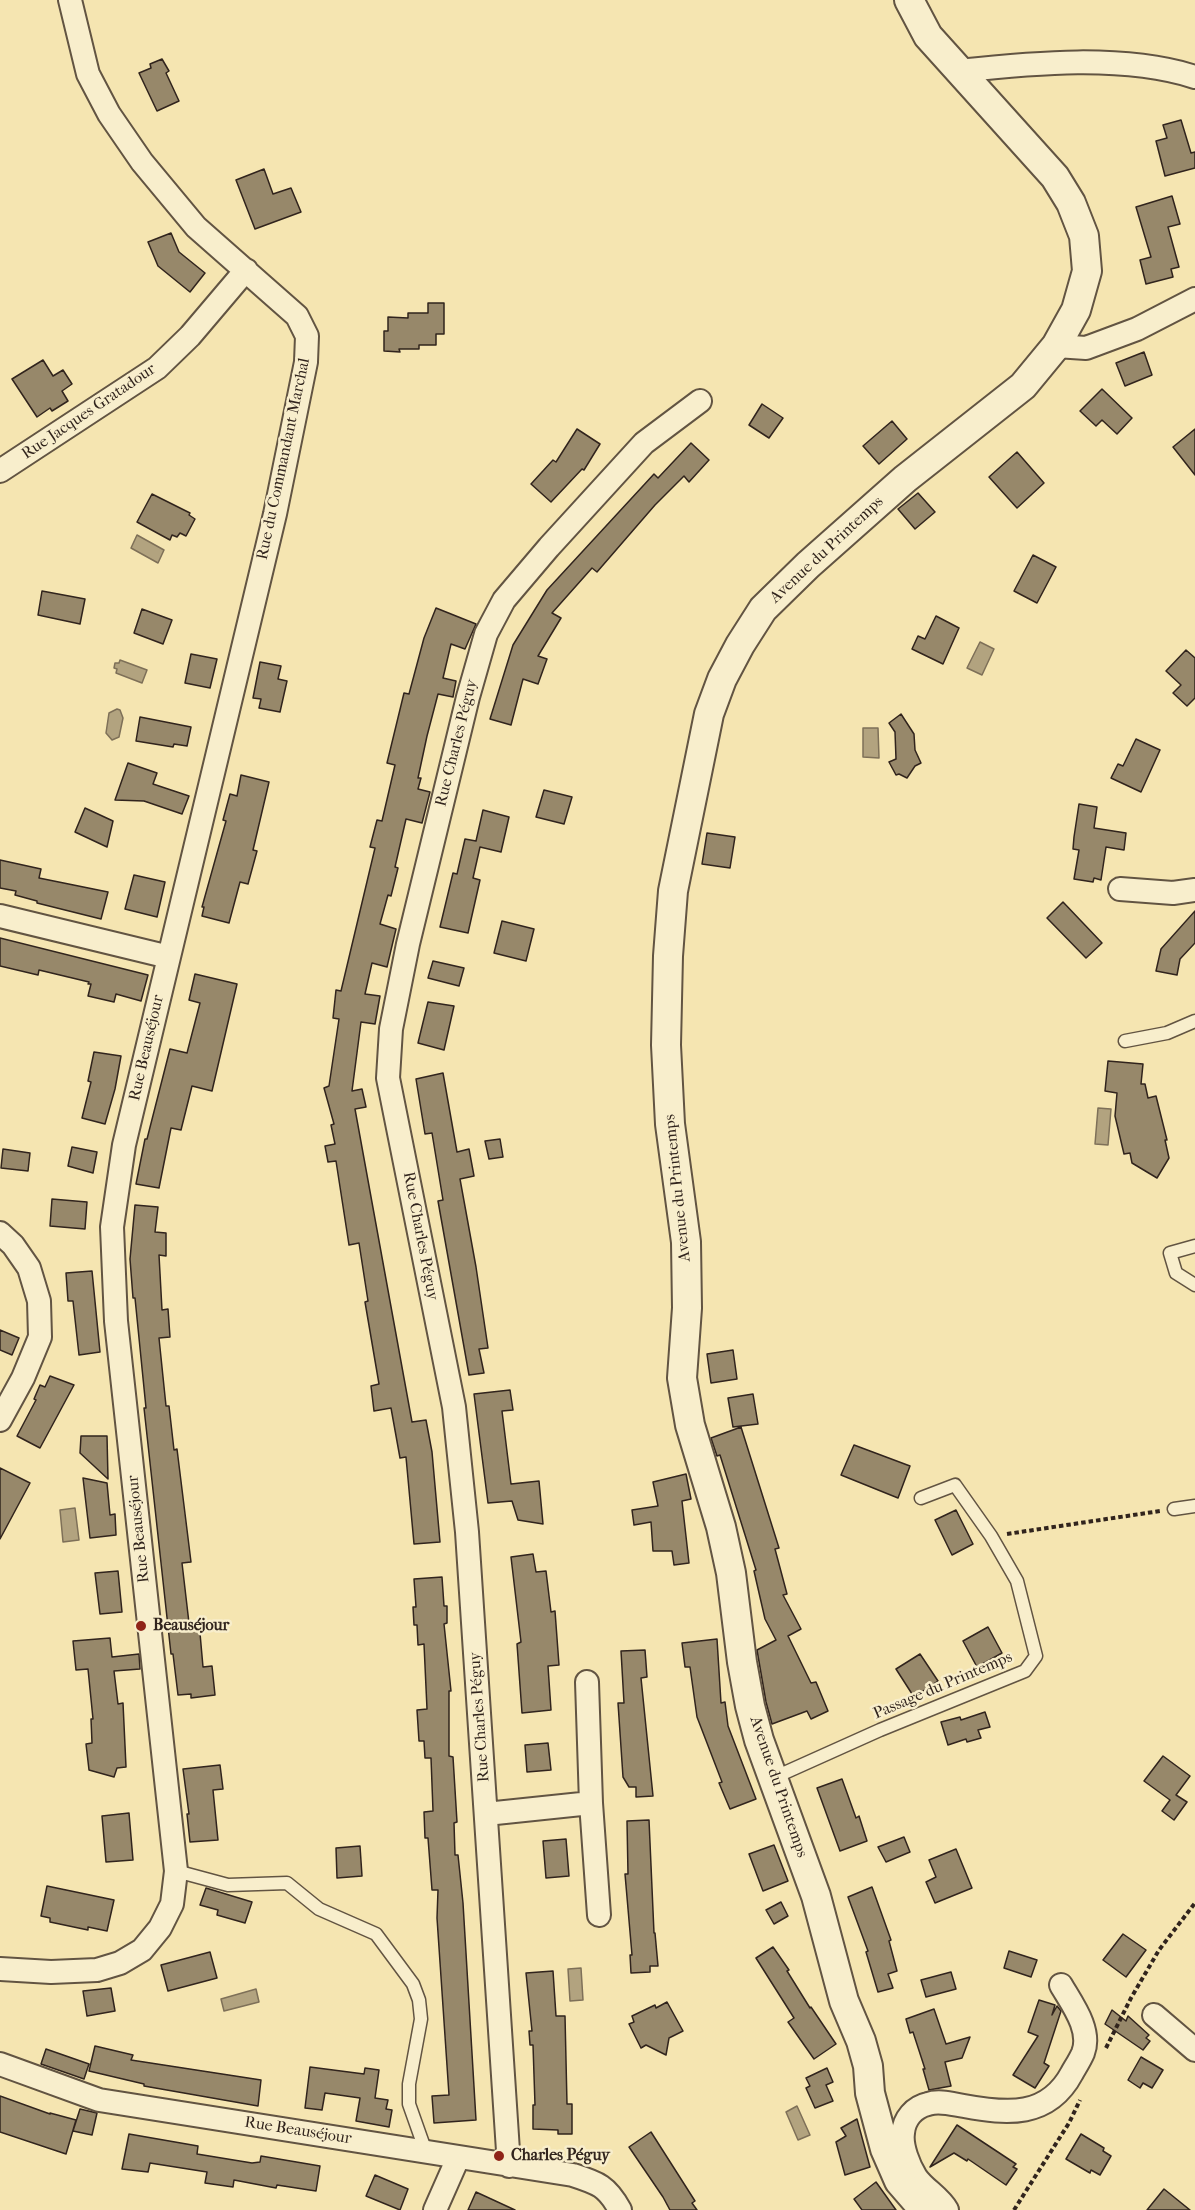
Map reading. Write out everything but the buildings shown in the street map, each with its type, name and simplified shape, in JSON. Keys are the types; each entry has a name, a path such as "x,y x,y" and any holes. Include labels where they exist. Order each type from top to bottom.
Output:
{"street":[{"name":"Rue du Commandant Marchal","path":"70,0 88,74 109,114 142,162 196,226 297,316 307,336 306,362 272,526 169,957"},
{"name":"Avenue du Printemps","path":"909,0 928,36 1055,177 1071,203 1084,236 1087,271 1076,310 1056,346 1023,386 905,478 808,565 763,609 740,645 722,679 709,714 673,891 668,956 666,1045 670,1124 686,1242 687,1308 681,1378 690,1425 722,1527 750,1706 773,1778 816,1896 844,2001 861,2041 868,2066 870,2093 885,2149 899,2181 924,2210"},
{"path":"958,71 1025,64 1126,64 1169,69 1195,77"},
{"name":"Rue Jacques Gratadour","path":"0,471 157,368 190,336 246,270"},
{"path":"1056,346 1086,348 1137,328 1195,299"},
{"name":"Rue Charles Péguy","path":"509,2166 467,1532 454,1407 388,1078 391,1029 408,944 468,697 486,634 504,600 620,469 644,443 700,401"},
{"path":"1120,889 1173,893 1195,890"},
{"path":"0,916 169,957"},
{"name":"Rue Beauséjour","path":"0,1969 51,1972 97,1970 120,1963 142,1950 160,1929 172,1904 176,1871 116,1321 112,1227 124,1145 169,957"},
{"path":"0,1420 23,1378 40,1337 39,1300 29,1269 6,1239"},
{"path":"587,1682 591,1803 599,1916"},
{"path":"486,1814 591,1803"},
{"path":"947,2210 916,2177 902,2134 907,2119 915,2109 925,2104 937,2102 1002,2112 1023,2110 1042,2104 1057,2093 1070,2077 1084,2051 1085,2036 1082,2022 1061,1985"},
{"path":"1154,2015 1195,2050"},
{"name":"Rue Beauséjour","path":"0,2064 99,2100 573,2175 599,2183 615,2200 620,2210"},
{"path":"435,2210 458,2158"}],"lane":[{"path":"1125,1041 1167,1033 1195,1022"},
{"path":"1195,1246 1170,1252 1176,1273 1195,1285"},
{"name":"Passage du Printemps","path":"773,1778 880,1730 1024,1671 1036,1656 1017,1581 991,1536 955,1485 921,1498"},
{"path":"1174,1509 1195,1506"},
{"path":"176,1871 228,1885 287,1883 319,1909 376,1934 413,1984 419,2000 421,2019 409,2084 408,2103 426,2152"}],"path":[{"path":"991,1536 1174,1509"}],"shaded area":[{"path":"137,535 164,550 158,563 131,548"},
{"path":"980,642 994,649 982,675 967,668"},
{"path":"120,660 147,670 142,683 116,673 115,663 119,663"},
{"path":"120,710 123,718 119,737 112,740 106,733 109,713"},
{"path":"863,728 878,728 879,758 863,757"},
{"path":"1098,1108 1111,1109 1108,1145 1095,1144"},
{"path":"75,1508 79,1540 63,1542 60,1510"},
{"path":"581,1968 583,2000 570,2001 568,1969"},
{"path":"256,1989 259,2002 224,2011 221,1999"},
{"path":"797,2106 810,2135 798,2140 786,2112"}],"place":[{"name":"Beauséjour","path":"141,1626"},
{"name":"Charles Péguy","path":"499,2156"}]}
